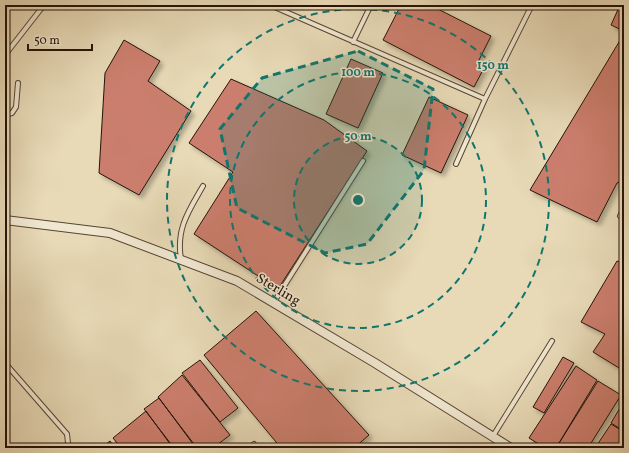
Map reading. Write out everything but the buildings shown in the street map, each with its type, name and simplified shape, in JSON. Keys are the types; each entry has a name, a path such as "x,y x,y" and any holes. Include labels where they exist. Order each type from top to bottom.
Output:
{"street":[{"name":"Sterling","path":"5,220 110,233 237,281 511,448"}],"lane":[{"path":"6,52 44,5"},
{"path":"270,5 485,99"},
{"path":"353,42 371,5"},
{"path":"456,164 485,99 532,5"},
{"path":"5,115 12,113 16,107 18,83"},
{"path":"273,303 363,161"},
{"path":"181,260 178,244 179,234 188,211 202,186"},
{"path":"620,216 624,208"},
{"path":"493,436 552,342"},
{"path":"5,363 67,434 68,443 66,448"},
{"path":"249,448 254,444"}],"highlighted area":[{"path":"358,51 433,89 424,170 367,244 325,253 237,208 220,129 262,78"}]}
